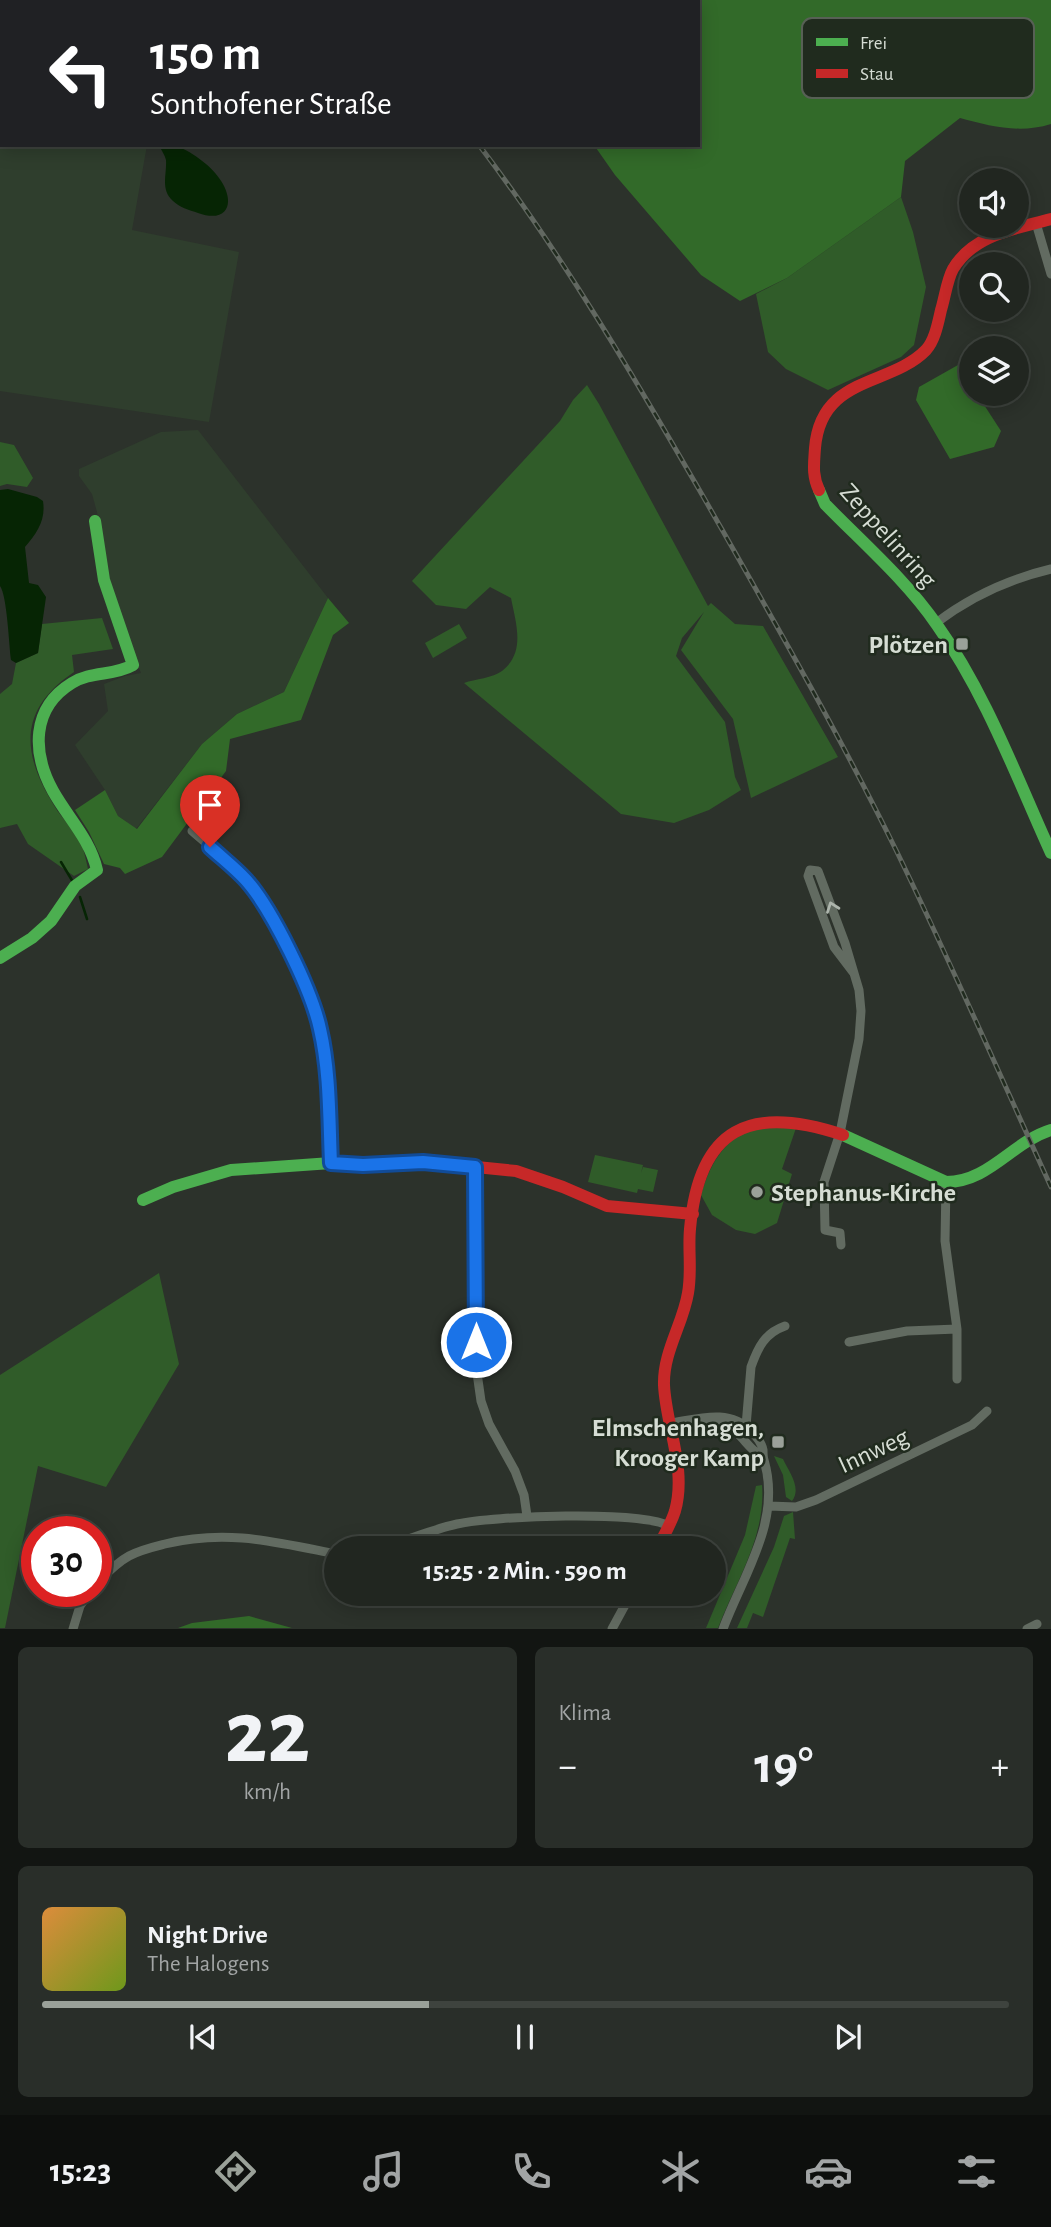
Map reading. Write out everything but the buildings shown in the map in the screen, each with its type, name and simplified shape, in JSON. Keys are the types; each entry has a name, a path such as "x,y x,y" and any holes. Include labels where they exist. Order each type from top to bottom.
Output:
{"street":[{"name":"Zeppelinring","path":"1051,219 990,236 965,253 952,271 935,334 927,349 908,363 861,383 843,395 824,416 816,439 813,476 825,504 898,579 936,623 981,699 1051,853"},
{"path":"1036,223 1051,274"},
{"path":"0,958 33,938 51,921 75,886 97,870 84,834 53,791 42,767 36,742 42,713 59,692 84,677 126,669 133,665 104,580 94,521"},
{"path":"936,623 1001,584 1051,569"},
{"path":"192,831 246,880 276,927 310,997 320,1026 324,1050 331,1163"},
{"path":"841,1245 840,1233 825,1230 824,1182 840,1133 859,1039 860,1000 853,972 845,943 818,871 810,870 808,876 834,947 853,972"},
{"path":"664,1536 679,1496 680,1474 665,1395 665,1368 688,1292 693,1214 704,1168 714,1150 738,1127 754,1121 779,1119 840,1133 946,1182 957,1184 971,1181 1028,1138 1051,1130"},
{"path":"143,1200 173,1187 231,1170 331,1163 363,1165 423,1162 516,1171 607,1206 693,1214"},
{"path":"475,1167 477,1366 481,1401 489,1424 515,1471 524,1495 527,1516"},
{"path":"946,1182 945,1241 957,1329 957,1379"},
{"path":"746,1426 754,1358 765,1336 785,1325"},
{"path":"849,1342 907,1331 957,1329"},
{"name":"Innweg","path":"769,1506 796,1507 816,1500 972,1425 987,1411"},
{"path":"670,1423 723,1416 746,1426 761,1445 767,1472 769,1506 765,1530 723,1629"},
{"path":"705,1419 729,1428 743,1438 754,1453 762,1456"},
{"path":"417,1536 486,1518 527,1516 641,1519 660,1521 669,1526"},
{"path":"112,1568 128,1556 148,1548 212,1536 266,1540 324,1552"},
{"path":"612,1629 624,1606"},
{"path":"73,1629 80,1607"},
{"path":"1027,1629 1037,1624"}],"shaded area":[{"path":"0,147 147,147 132,230 239,252 209,422 0,391"},
{"path":"160,147 178,147 199,159 215,173 227,195 228,202 223,213 208,216 184,208 173,201 165,182 166,160"},
{"path":"901,197 913,232 926,287 914,345 901,357 828,390 786,369 768,352 756,294 787,278"},
{"path":"587,385 708,606 711,603 735,624 763,626 838,757 751,798 733,719 681,650 704,612 682,638 676,656 725,722 735,777 741,790 709,810 674,823 621,814 464,683 502,671 514,655 517,628 511,598 490,587 466,609 436,605 412,581 560,421 573,400"},
{"path":"198,430 328,598 284,692 237,714 202,744 136,829 118,816 105,790 75,745 108,711 104,684 141,673 114,604 97,512 92,494 79,476 79,469 161,432"},
{"path":"0,442 14,445 33,478 27,487 7,484 0,486"},
{"path":"8,489 37,497 43,501 44,508 40,526 25,547 29,583 38,585 46,597 38,653 16,663 11,660 6,609 0,586 0,490"},
{"path":"102,618 113,649 72,655 74,672 56,686 43,702 34,717 31,734 31,751 44,787 82,845 88,869 74,876 28,844 17,824 0,828 0,694 12,684 16,663 38,653 42,624"},
{"path":"459,624 467,638 433,658 425,643"},
{"path":"772,1125 796,1128 782,1169 792,1174 777,1223 755,1234 736,1230 712,1215 701,1195 705,1181 717,1157 734,1139 757,1128"},
{"path":"595,1155 643,1165 641,1173 643,1167 658,1170 653,1192 638,1189 637,1193 588,1182"},
{"path":"159,1273 179,1364 106,1487 38,1466 28,1516 21,1516 21,1549 5,1628 0,1628 0,1375"},
{"path":"774,1456 783,1459 794,1480 796,1491 792,1501 786,1497 783,1475"},
{"path":"762,1485 762,1504 755,1541 718,1628 706,1628 715,1606 726,1606 726,1580 745,1535 756,1486"},
{"path":"793,1512 795,1539 790,1538 763,1617 753,1613 747,1628 737,1628 774,1547 784,1516"}],"green space":[{"path":"700,0 1051,0 1051,124 1016,129 960,118 905,161 901,197 787,278 740,301 701,275 615,175 595,147 700,147"},
{"path":"958,365 959,406 985,406 1001,431 994,447 950,459 916,400 919,387"},
{"path":"328,598 349,623 333,635 301,720 230,739 226,771 162,857 125,874 120,868 104,864 75,810 105,790 118,816 137,829 202,744 237,714 284,692"},
{"path":"249,1616 292,1628 178,1628 192,1623"}],"waterway":[{"path":"61,862 73,882"},
{"path":"80,897 87,919"}],"railway":[{"path":"480,147 540,230 624,363 803,672 896,850 1051,1187"}],"traffic: fast":[{"path":"819,490 825,504 884,562 925,608 955,651 999,736 1051,853"},
{"path":"0,958 32,938 51,921 75,886 97,870 84,839 53,791 41,762 39,747 42,718 59,693 79,679 133,665 104,580 95,521"},
{"path":"843,1135 946,1182 975,1176 1024,1143 1051,1130"},
{"path":"143,1200 173,1187 231,1170 331,1163 436,1163"}],"traffic: jam":[{"path":"819,490 814,474 815,448 820,424 830,407 843,395 911,362 926,350 936,331 951,273 972,248 996,235 1051,219"},
{"path":"663,1536 675,1511 679,1479 666,1401 665,1373 688,1293 690,1229 695,1194 705,1167 718,1146 735,1132 756,1124 781,1122 843,1135"},
{"path":"436,1163 516,1171 607,1206 693,1214"}],"place":[{"name":"Plötzen","path":"962,644"},
{"name":"Stephanus-Kirche","path":"757,1192"},
{"name":"Elmschenhagen, Krooger Kamp","path":"778,1442"}],"route":[{"path":"210,847 246,880 268,911 310,997 322,1037 328,1089 331,1163 363,1165 423,1162 475,1167 476,1342"}]}
